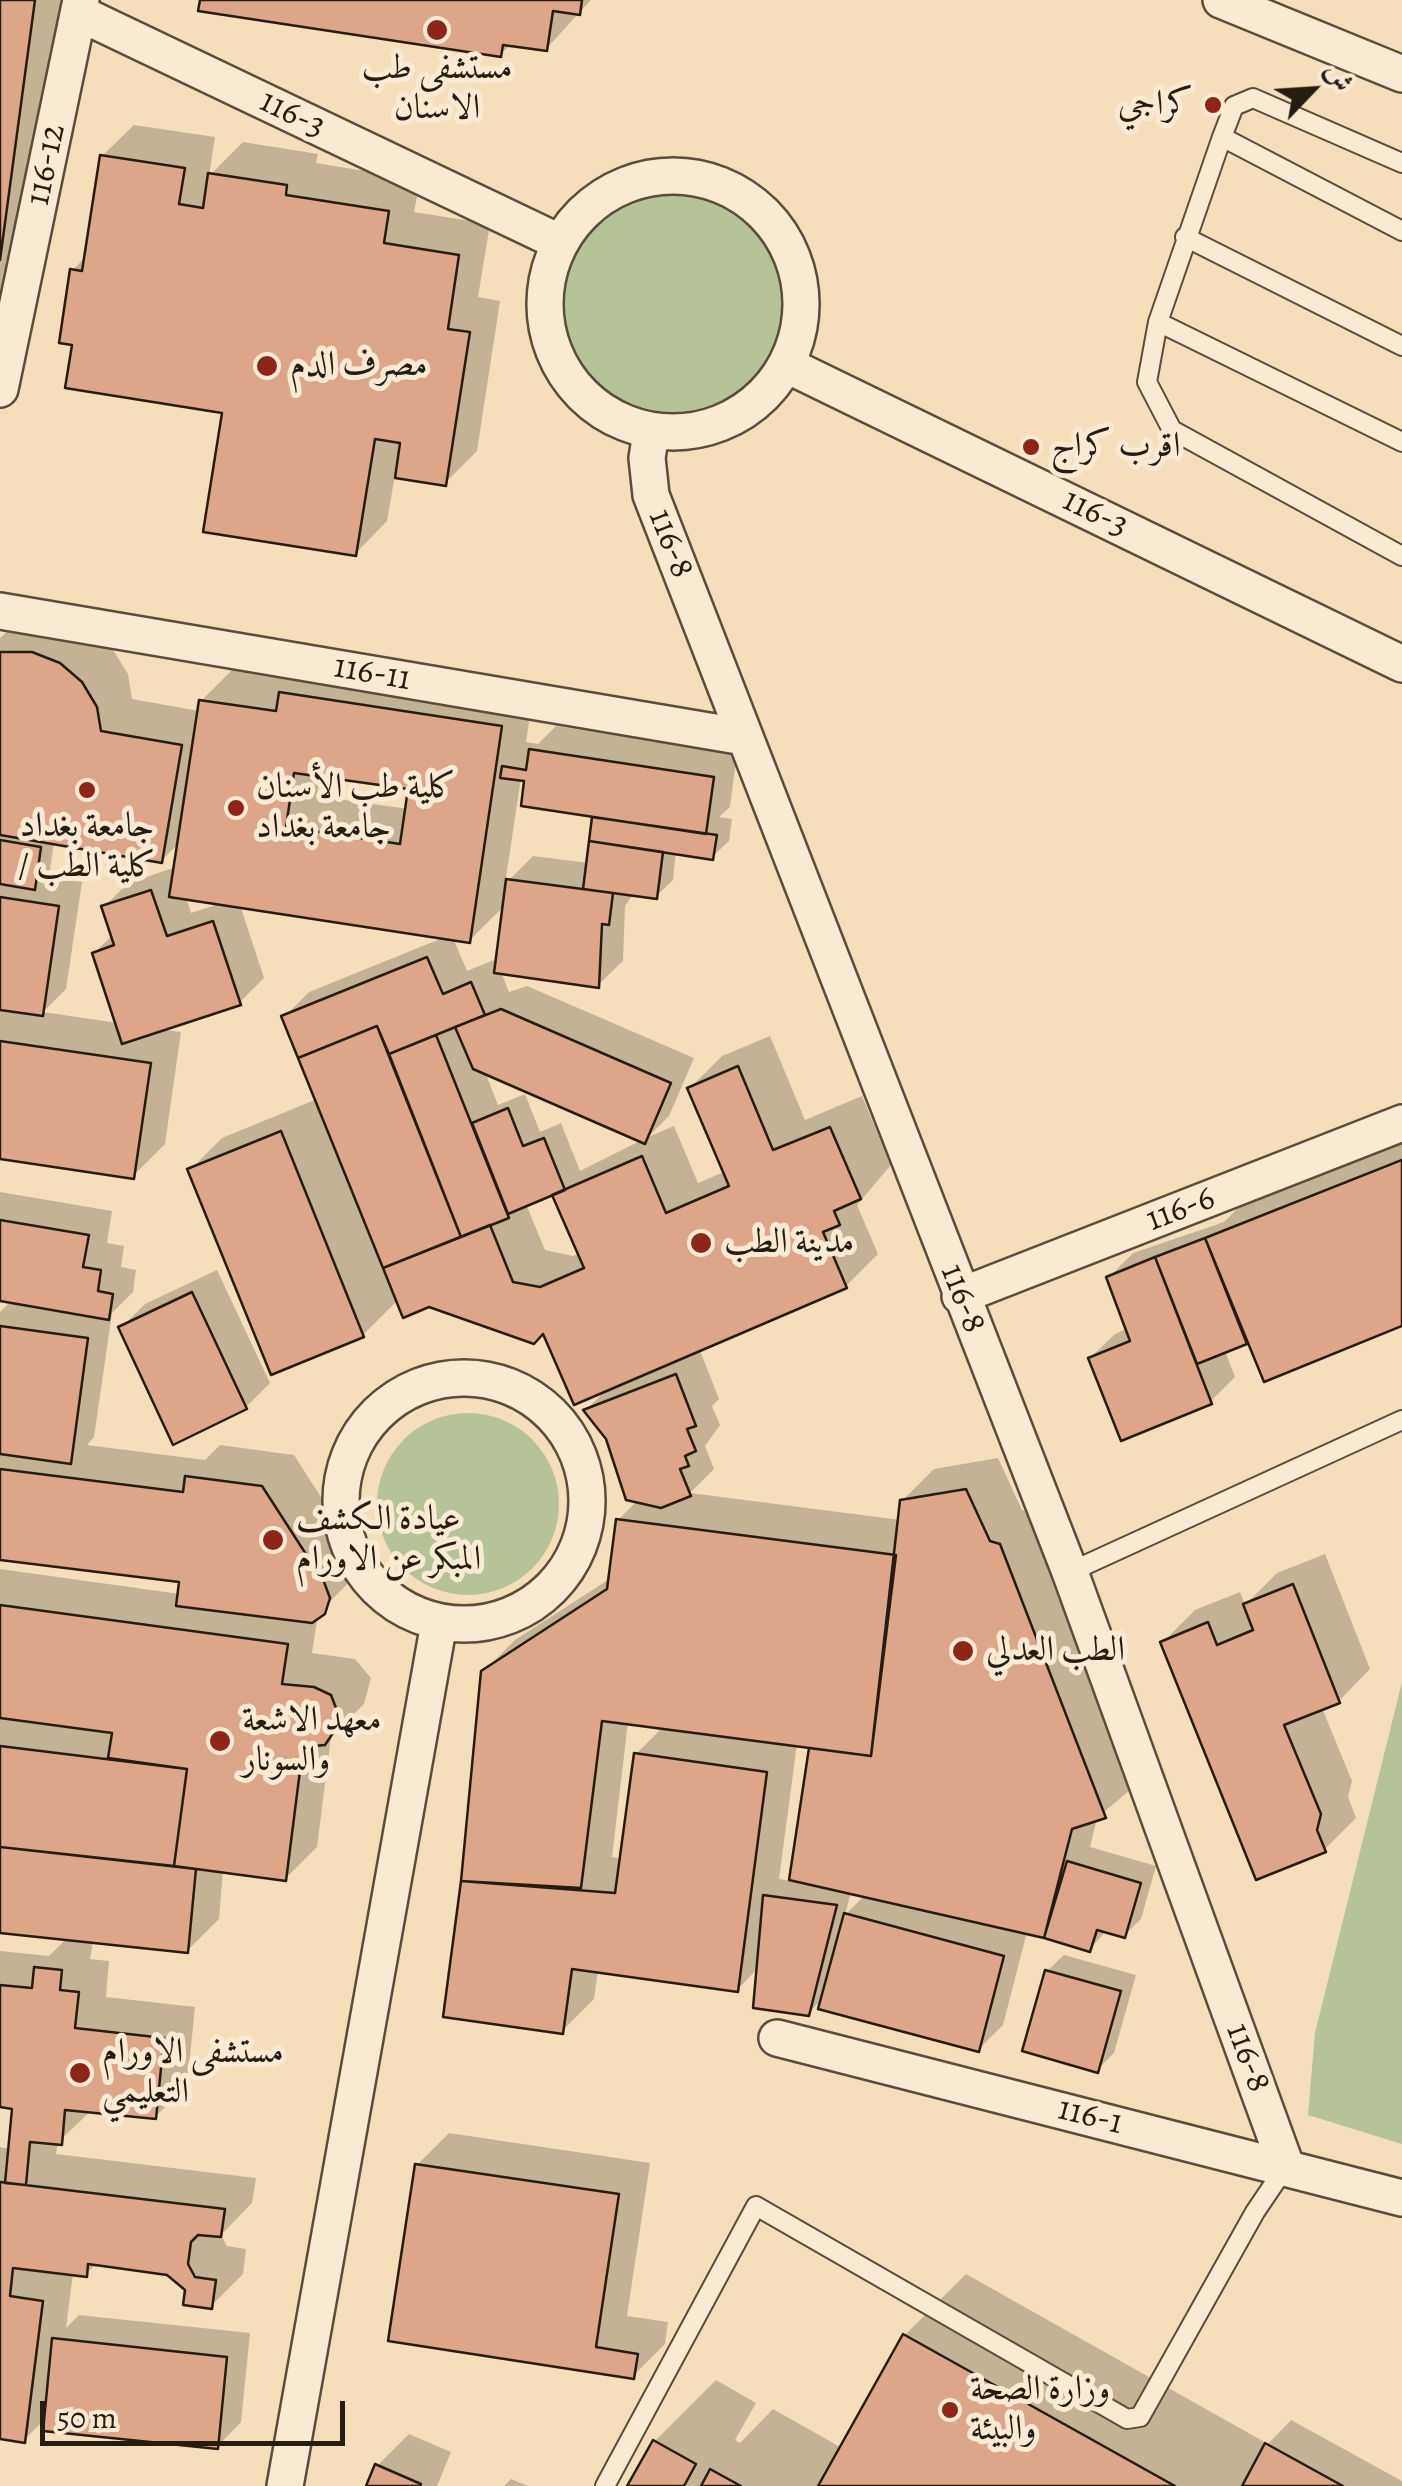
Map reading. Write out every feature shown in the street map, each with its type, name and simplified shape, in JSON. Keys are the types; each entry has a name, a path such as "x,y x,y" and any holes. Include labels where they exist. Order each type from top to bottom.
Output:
{"street":[{"path":"1220,0 1402,74"},
{"name":"116-3","path":"80,6 559,242"},
{"name":"116-12","path":"0,388 80,6"},
{"path":"669,174 713,181 753,202 782,235 800,277 801,322 788,365 764,397 730,421 692,433 651,432 605,414 569,382 548,337 544,289 559,242 587,207 625,183 669,174"},
{"name":"116-3","path":"788,365 1402,664"},
{"name":"116-8","path":"651,432 647,458 651,495 1070,1572 1286,2166"},
{"name":"116-11","path":"0,611 744,737"},
{"name":"116-6","path":"960,1296 1402,1123"},
{"path":"474,1377 515,1388 552,1415 572,1440 584,1473 587,1509 580,1544 566,1572 543,1597 494,1622 439,1623 408,1612 370,1582 350,1551 341,1520 341,1484 350,1450 378,1410 415,1386 445,1378 474,1377"},
{"path":"285,2486 439,1623"},
{"name":"116-1","path":"777,2038 1402,2198"}],"lane":[{"path":"1402,163 1253,98 1242,98 1234,106 1184,237 1158,322 1146,382 1172,430 1402,556"},
{"path":"1222,137 1402,231"},
{"path":"1184,237 1402,346"},
{"path":"1158,322 1402,442"},
{"path":"1070,1572 1402,1420"},
{"path":"605,2486 756,2206 1126,2419 1140,2417 1255,2212 1286,2166"}],"green space":[{"path":"673,190 716,198 752,222 776,258 784,301 776,344 752,380 716,404 673,412 630,404 594,380 570,344 562,301 570,258 594,222 630,198"},
{"path":"468,1413 503,1420 533,1439 552,1469 559,1504 552,1539 533,1569 503,1588 468,1595 433,1588 403,1569 384,1539 377,1504 384,1469 403,1439 433,1420"},
{"path":"1402,1682 1402,2144 1308,2115 1315,2033"}],"building":[{"path":"0,0 35,0 0,260"},
{"name":"مستشفى طب الاسنان","path":"200,0 582,0 580,15 553,11 547,51 503,45 501,57 198,11"},
{"name":"مصرف الدم","path":"100,155 185,168 179,204 203,208 208,173 287,185 286,195 389,211 384,243 459,255 448,329 470,332 446,486 395,478 400,443 375,439 356,556 203,532 222,413 65,388 72,345 59,343 70,269 82,271"},
{"name":"جامعة بغداد / كلية الطب","path":"0,652 32,652 60,663 82,682 97,707 101,731 182,745 162,863 0,835"},
{"name":"كلية طب الأسنان جامعة بغداد","path":"279,692 502,726 470,943 169,897 199,700 276,711","holes":["294,773 408,789 400,844 286,827"]},
{"path":"529,749 714,777 706,834 521,806 524,781 500,778 502,766 526,770"},
{"path":"592,817 717,835 713,860 589,841"},
{"path":"0,840 41,847 35,890 0,884"},
{"path":"589,841 663,852 657,899 583,889"},
{"path":"506,879 613,893 609,925 602,924 599,988 494,973"},
{"path":"151,890 167,936 213,921 241,1005 122,1044 92,953 114,945 101,906"},
{"path":"0,897 59,906 43,1016 0,1010"},
{"path":"427,957 443,994 471,982 485,1015 389,1054 377,1026 298,1058 281,1016"},
{"path":"501,1009 671,1083 645,1144 473,1069 455,1027"},
{"path":"377,1026 461,1237 383,1268 298,1058"},
{"path":"436,1035 509,1218 461,1237 389,1054"},
{"path":"0,1041 151,1063 134,1179 0,1159"},
{"path":"738,1066 773,1150 830,1127 861,1199 834,1211 840,1225 823,1232 847,1288 574,1405 543,1334 534,1344 429,1307 403,1318 383,1268 490,1225 513,1282 540,1287 584,1268 552,1195 642,1156 666,1213 729,1186 687,1088"},
{"path":"508,1108 523,1146 544,1138 565,1190 508,1214 472,1123"},
{"path":"281,1131 364,1337 271,1375 187,1169"},
{"path":"1402,1160 1402,1326 1264,1382 1205,1238"},
{"path":"0,1220 89,1235 83,1267 101,1270 98,1291 113,1294 109,1320 0,1301"},
{"path":"1205,1238 1247,1344 1197,1364 1155,1257"},
{"path":"1155,1257 1212,1404 1121,1441 1088,1358 1130,1341 1106,1277"},
{"path":"192,1292 247,1409 173,1445 118,1327"},
{"path":"0,1326 88,1338 71,1464 0,1454"},
{"path":"676,1374 696,1426 687,1429 696,1451 685,1456 689,1466 680,1469 691,1496 661,1508 626,1500 606,1439 583,1410"},
{"path":"0,1469 183,1492 185,1476 262,1486 324,1582 330,1598 325,1614 312,1623 176,1606 179,1582 0,1560"},
{"name":"الطب العدلي","path":"966,1489 990,1541 1000,1544 1106,1818 1072,1829 1044,1938 789,1880 809,1748 871,1756 900,1500"},
{"path":"616,1519 896,1555 871,1756 602,1721 581,1888 461,1881 481,1671 607,1589"},
{"path":"1293,1584 1340,1703 1284,1725 1321,1814 1317,1830 1326,1852 1256,1880 1160,1642 1208,1622 1217,1645 1253,1630 1243,1604"},
{"name":"معهد الاشعة والسونار","path":"0,1605 288,1644 282,1684 314,1687 331,1695 341,1721 325,1745 303,1747 286,1881 174,1866 187,1769 108,1758 112,1733 0,1718"},
{"path":"0,1746 187,1769 174,1866 0,1847"},
{"path":"634,1753 767,1772 738,1992 572,1969 563,2034 443,2017 461,1881 615,1893"},
{"path":"0,1847 196,1869 188,1953 0,1933"},
{"path":"1067,1861 1141,1883 1125,1938 1097,1930 1090,1952 1044,1938"},
{"path":"763,1895 837,1905 809,2016 753,2008"},
{"path":"844,1913 1004,1956 979,2052 818,2009"},
{"name":"مستشفى الاورام التعليمي","path":"34,1967 62,1970 60,1990 79,1992 75,2028 164,2038 156,2119 65,2110 62,2145 30,2142 26,2185 5,2183 12,2109 0,2107 0,1985 32,1988"},
{"path":"1045,1970 1121,1991 1098,2073 1022,2051"},
{"path":"415,2164 619,2194 596,2347 638,2354 634,2379 388,2341"},
{"path":"0,2182 225,2209 221,2237 198,2235 191,2242 188,2264 195,2277 216,2280 212,2309 183,2305 185,2290 167,2275 88,2264 87,2277 13,2268 10,2296 43,2301 25,2443 0,2439"},
{"name":"وزارة الصحة والبيئة","path":"903,2334 1175,2486 818,2486"},
{"path":"52,2338 227,2357 218,2449 43,2431"},
{"path":"653,2440 696,2464 684,2486 627,2486"},
{"path":"1265,2443 1343,2486 1242,2486"},
{"path":"375,2464 421,2484 366,2486"},
{"path":"710,2469 741,2486 701,2486"}],"place":[{"name":"مستشفى طب الاسنان","path":"437,30"},
{"name":"كراجي","path":"1213,105"},
{"name":"مصرف الدم","path":"267,366"},
{"name":"اقرب كراج","path":"1031,447"},
{"name":"جامعة بغداد / كلية الطب","path":"87,790"},
{"name":"كلية طب الأسنان جامعة بغداد","path":"236,808"},
{"name":"مدينة الطب","path":"701,1243"},
{"name":"عيادة الكشف المبكر عن الاورام","path":"273,1540"},
{"name":"الطب العدلي","path":"963,1651"},
{"name":"معهد الاشعة والسونار","path":"220,1741"},
{"name":"مستشفى الاورام التعليمي","path":"80,2073"},
{"name":"وزارة الصحة والبيئة","path":"950,2410"}]}
